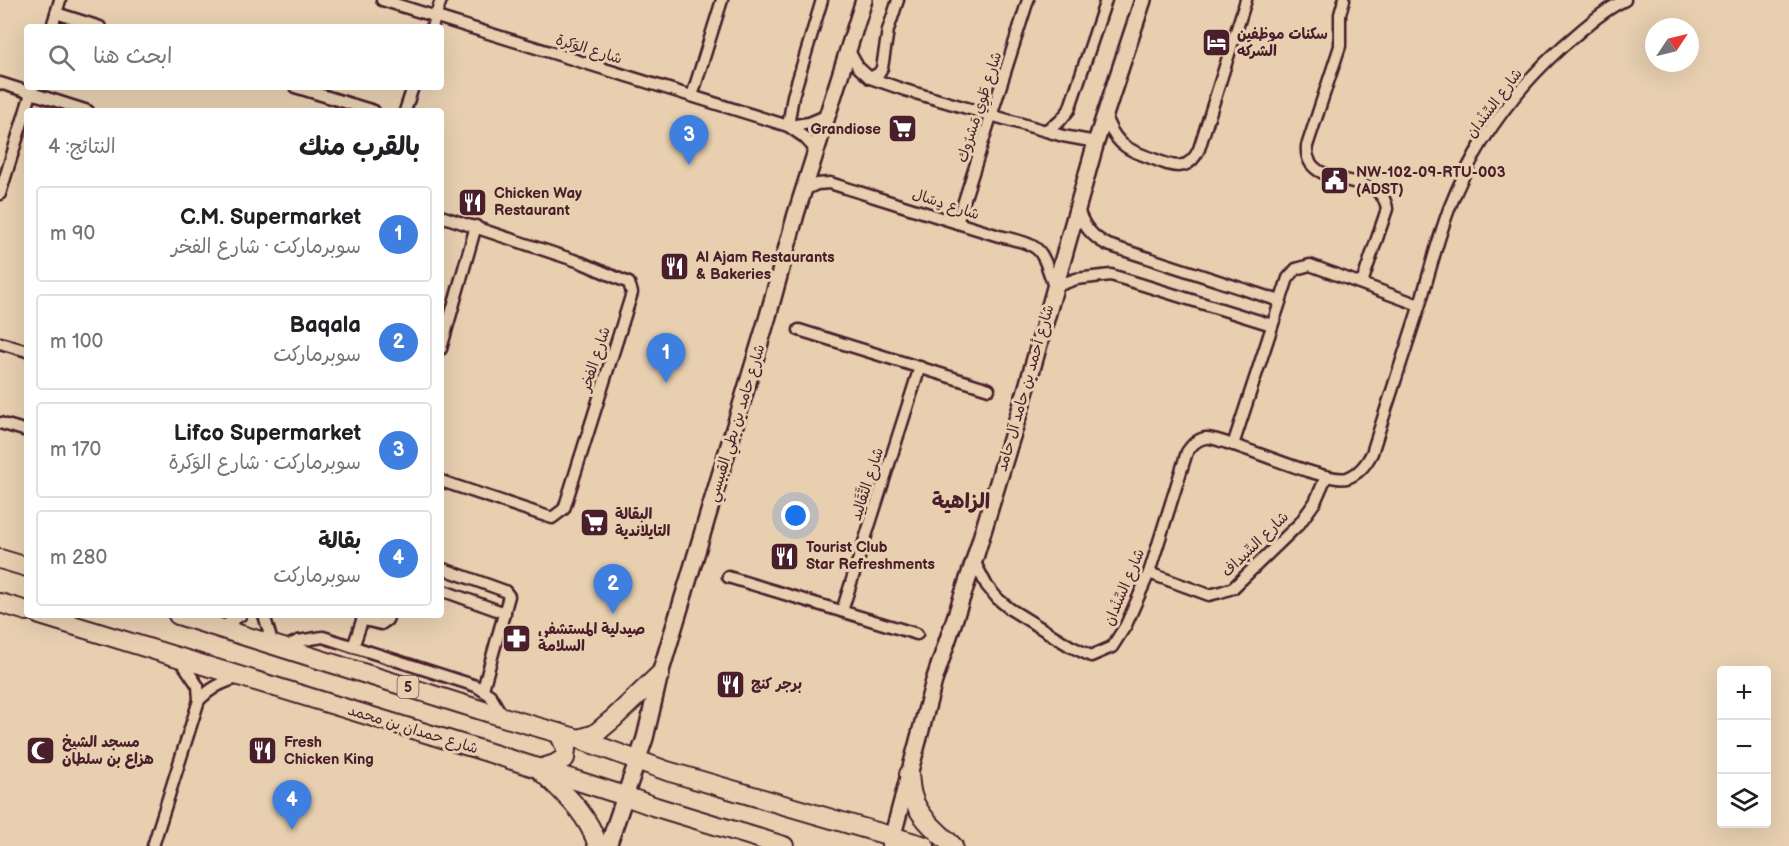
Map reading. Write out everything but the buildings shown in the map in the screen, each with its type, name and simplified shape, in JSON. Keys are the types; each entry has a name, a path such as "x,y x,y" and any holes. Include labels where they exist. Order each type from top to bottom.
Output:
{"main road":[{"name":"شارع حامد بن بطي القبيسي","path":"608,846 638,760 660,674 694,566 719,474 864,0"},
{"name":"شارع أحمد بن حامد آل حامد","path":"891,841 934,681 974,561 1027,387 1096,142 1143,0"},
{"path":"0,559 24,566"},
{"path":"0,603 24,610"},
{"name":"شارع حمدان بن محمد","path":"50,618 244,676 784,846"},
{"name":"5","path":"188,618 579,739 667,771 891,841"},
{"path":"579,739 595,734 660,674"},
{"path":"559,733 565,743 565,758 539,769 581,811 594,832 598,846"},
{"path":"909,774 912,796 916,804 953,846"},
{"path":"891,841 925,846"}],"street":[{"path":"53,24 60,0"},
{"name":"شارع الوَكرة","path":"382,0 434,22"},
{"path":"434,22 441,0"},
{"path":"693,96 722,0"},
{"path":"788,126 793,96 822,0"},
{"path":"870,78 879,73 883,65 888,30 898,0"},
{"name":"شارع طَوِي مَشرُوك","path":"957,223 1028,0"},
{"path":"1046,130 1059,123 1069,110 1106,0"},
{"path":"1105,114 1111,130 1129,149 1171,166 1178,167 1191,161 1199,149 1246,0"},
{"path":"1344,0 1340,14 1340,46 1306,152 1315,169 1376,190 1384,198 1387,208 1362,283"},
{"name":"شارع السِّنْدان","path":"1605,12 1615,0"},
{"name":"شارع السِّنْدان","path":"974,561 987,586 998,599 1070,646 1091,656 1112,648 1126,625 1149,573 1187,452 1194,442 1207,438 1326,477 1346,478 1358,472 1367,464 1372,453 1449,211 1466,170 1506,109 1541,68 1575,36 1605,12 1625,0"},
{"path":"56,13 91,24"},
{"name":"شارع الوَكرة","path":"444,25 693,96 788,126 804,137 817,151"},
{"path":"849,51 858,67 870,78 1074,139 1096,142"},
{"path":"883,65 892,79 905,90"},
{"path":"0,83 24,88"},
{"path":"26,108 32,90"},
{"path":"35,90 80,108"},
{"path":"305,90 364,108"},
{"path":"406,108 412,90"},
{"path":"0,194 24,115"},
{"name":"شارع الوَكرة","path":"788,126 809,123 828,115"},
{"name":"شارع دِسَال","path":"804,190 817,184 830,183 1027,243 1039,250 1046,261 1054,287"},
{"path":"1077,206 1084,225 1099,240 1108,245 1280,301"},
{"name":"شارع الفخر","path":"444,217 476,226 615,276 629,283 632,293 564,509 552,518 444,483"},
{"path":"444,338 476,226"},
{"path":"1233,445 1288,278 1296,269 1310,265 1419,305"},
{"path":"1054,287 1076,279 1111,275 1272,325"},
{"path":"799,330 989,389"},
{"path":"0,343 24,350"},
{"name":"شارع التَّقَالِيد","path":"842,611 920,367"},
{"path":"0,423 24,430"},
{"name":"شارع السِّيداف","path":"1149,573 1209,595 1233,588 1300,523 1315,502 1326,477"},
{"path":"444,569 505,591 509,596 483,689"},
{"path":"728,577 917,634"},
{"path":"444,592 505,613"},
{"path":"221,628 236,618"},
{"path":"265,618 277,647 314,637 323,637 483,689 497,705 503,717"},
{"path":"353,647 361,618"},
{"path":"367,618 381,624 388,618"},
{"path":"153,846 199,700 198,686 178,657"},
{"path":"199,700 210,689 222,682 244,676"}],"place":[{"name":"سكنات موظفين الشركه","path":"1216,43"},
{"name":"Grandiose","path":"902,129"},
{"name":"Lifco Supermarket","path":"689,165"},
{"name":"NW-102-09-RTU-003 (ADST)","path":"1335,181"},
{"name":"Chicken Way Restaurant","path":"473,202"},
{"name":"Al Ajam Restaurants & Bakeries","path":"675,266"},
{"name":"C.M. Supermarket","path":"666,383"},
{"name":"البقالة التايلاندية","path":"594,523"},
{"name":"Tourist Club Star Refreshments","path":"785,556"},
{"name":"Baqala","path":"613,614"},
{"name":"صيدلية المستشفى السلامة","path":"517,638"},
{"name":"برجر كنج","path":"730,684"},
{"name":"مسجد الشيخ هزاع بن سلطان","path":"41,751"},
{"name":"Fresh Chicken King","path":"263,751"},
{"name":"بقالة","path":"292,830"}],"district":[{"name":"الزاهية","path":"961,501"}]}
